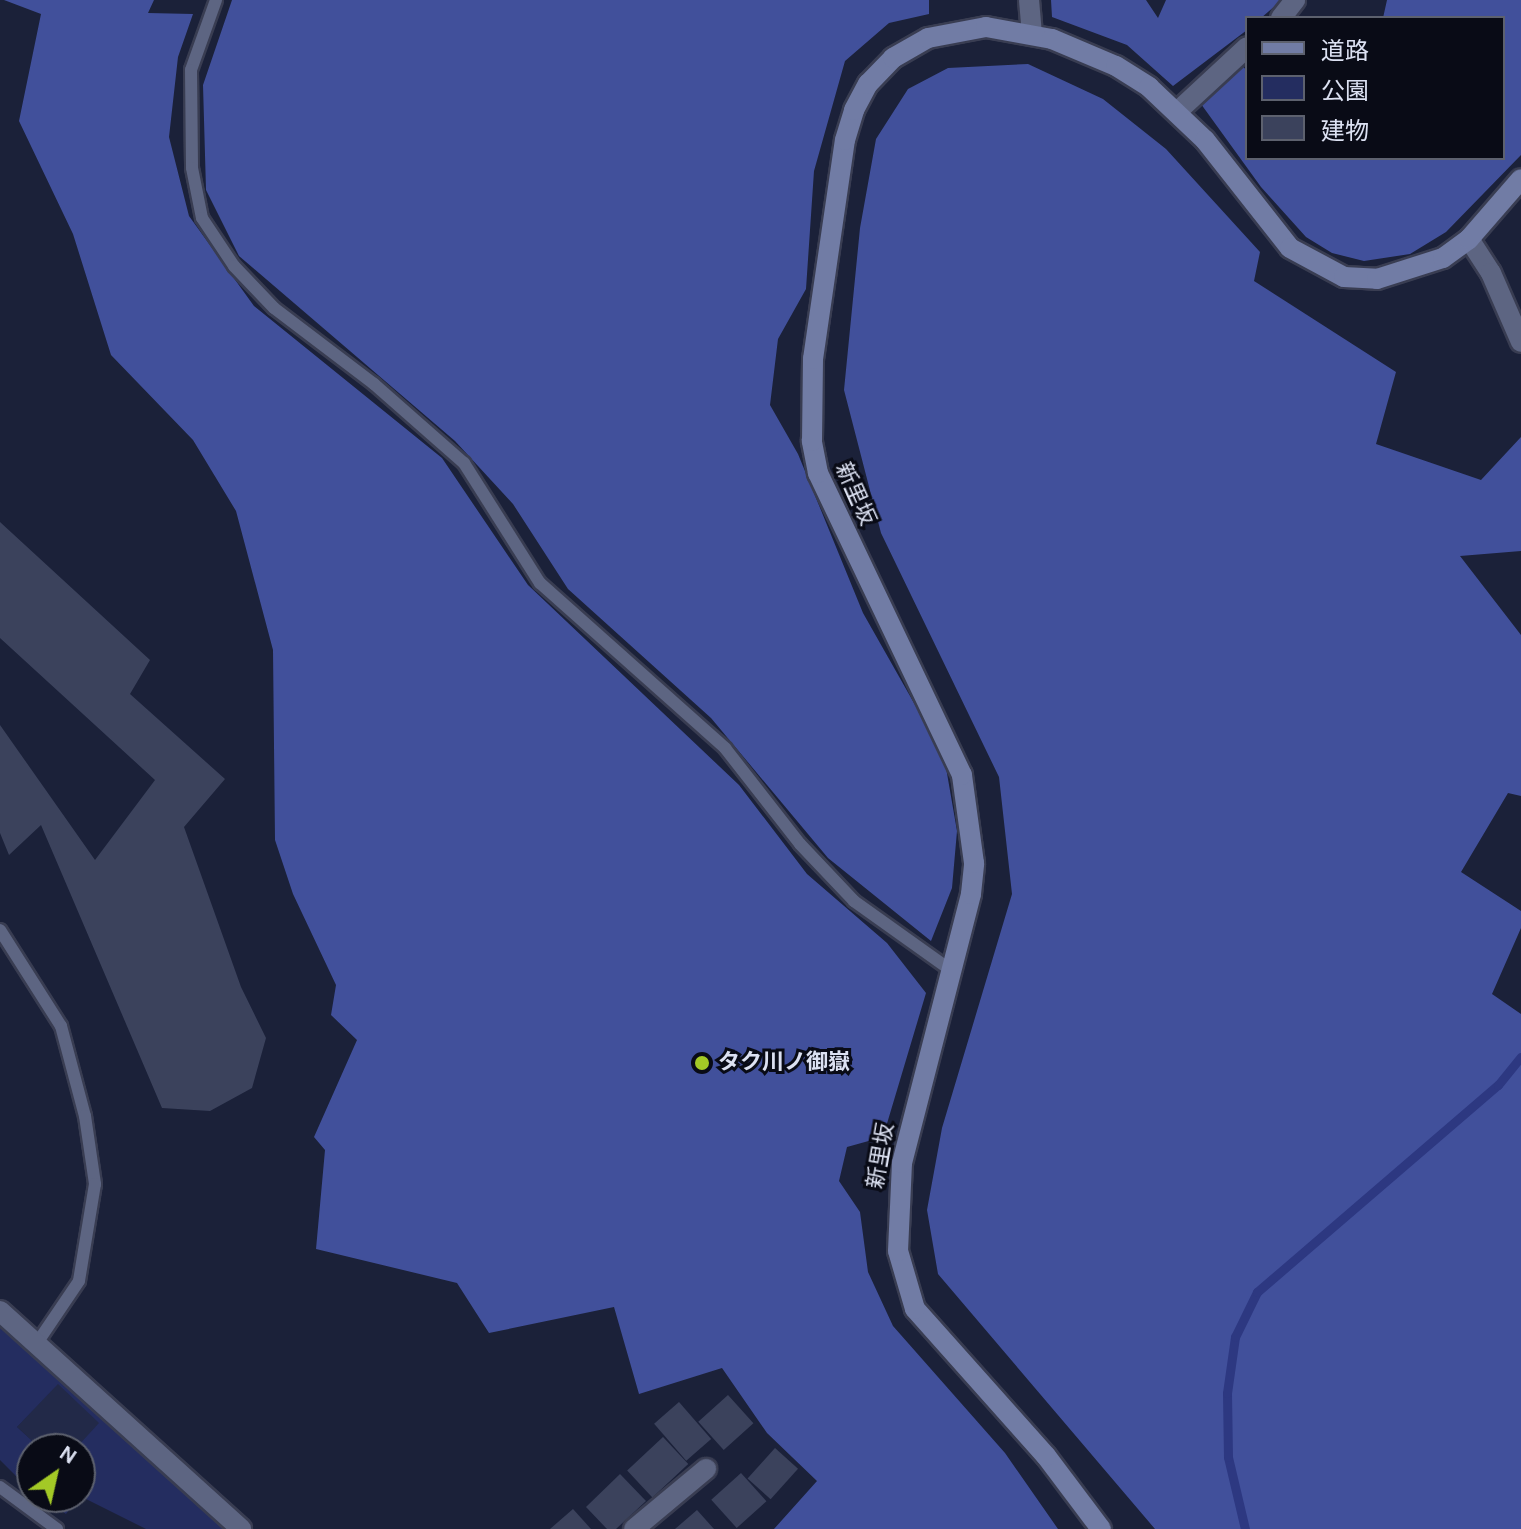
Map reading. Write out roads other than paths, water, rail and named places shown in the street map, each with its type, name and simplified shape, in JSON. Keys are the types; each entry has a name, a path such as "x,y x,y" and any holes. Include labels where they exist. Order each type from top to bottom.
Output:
{"main road":[{"name":"新里坂","path":"1101,1529 1046,1456 915,1309 903,1275 896,1230 898,1188 948,968 971,894 974,863 968,799 943,726 818,473 810,420 813,359 845,140 868,84 893,58 928,38 986,27 1032,34 1116,66 1178,111 1247,200 1290,248 1316,266 1344,277 1377,279 1443,258 1469,239 1521,179"}],"street":[{"path":"1029,0 1032,34"},
{"path":"1283,16 1295,0"},
{"path":"1178,111 1245,49"},
{"path":"1469,239 1491,273 1521,342"},
{"path":"0,1311 241,1529"},
{"path":"634,1529 706,1469"}],"lane":[{"path":"216,0 191,70 192,168 202,218 234,266 274,308 374,384 464,463 540,583 725,748 800,844 854,901 948,968"},
{"path":"0,930 61,1026 85,1116 95,1184 79,1281 37,1343"},
{"path":"0,1487 57,1529"}],"waterway":[{"path":"1245,1529 1228,1457 1227,1393 1235,1337 1257,1292 1498,1085 1521,1057"}],"place":[{"name":"タク川ノ御嶽","path":"702,1063"}]}
